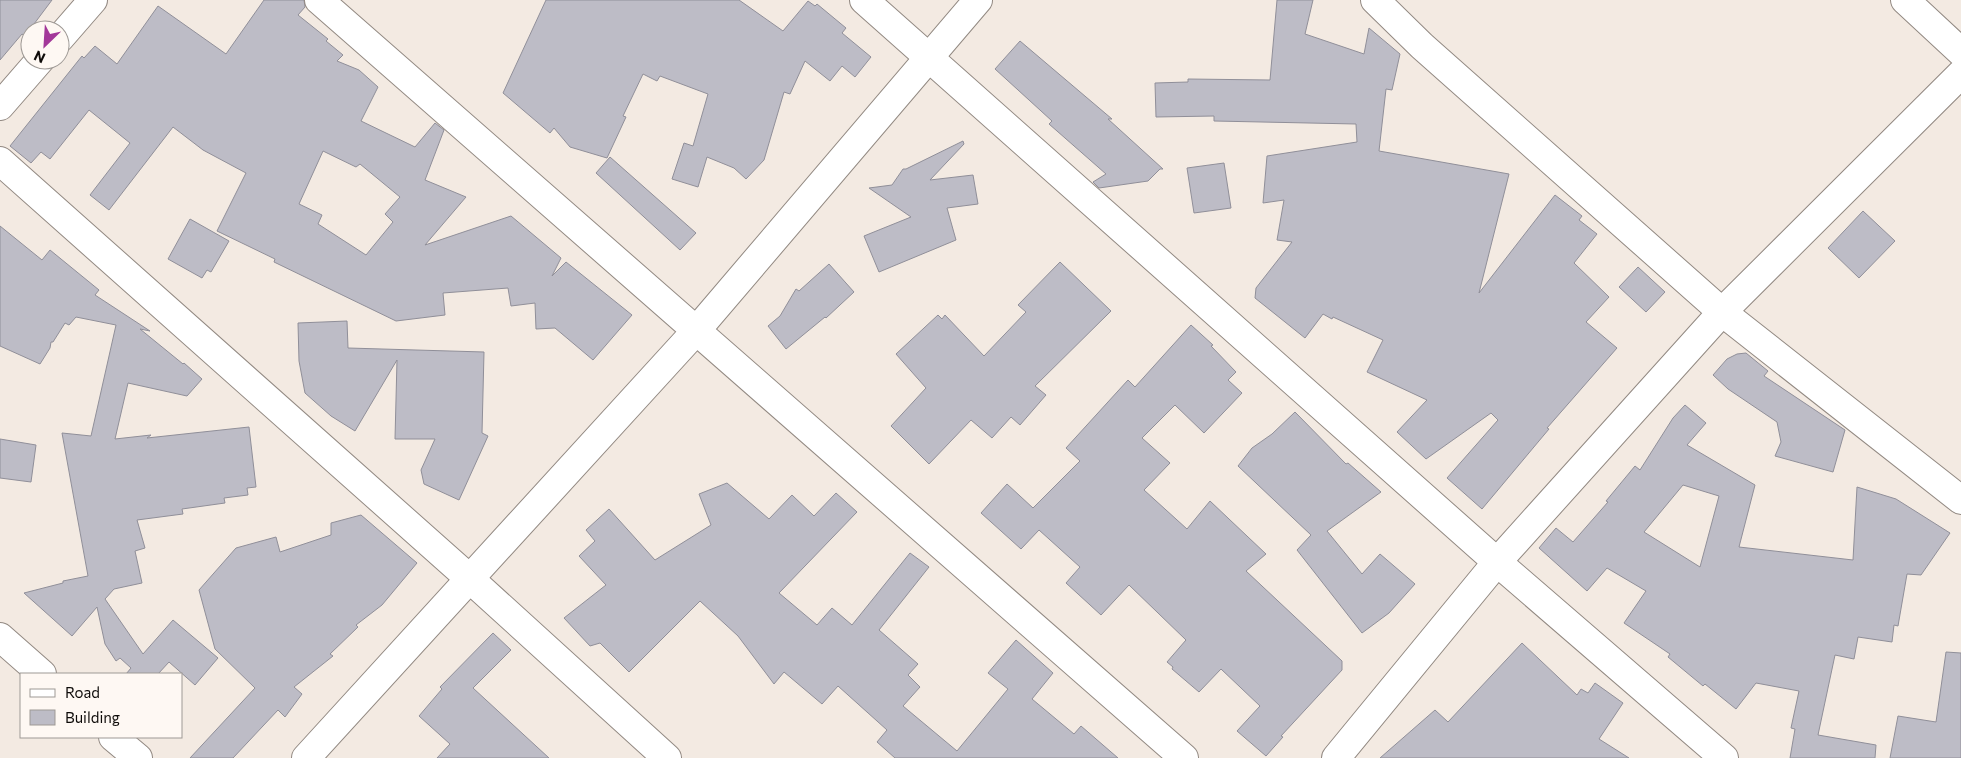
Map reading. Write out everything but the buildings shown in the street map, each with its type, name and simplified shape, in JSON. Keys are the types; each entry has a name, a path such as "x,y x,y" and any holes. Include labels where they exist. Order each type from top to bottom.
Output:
{"street":[{"path":"70,26 93,0"},
{"path":"319,0 695,332 1184,758"},
{"path":"864,0 1497,562 1724,758"},
{"path":"306,758 695,332 978,0"},
{"path":"1375,0 1422,46 1722,312 1961,500"},
{"path":"1905,0 1961,52"},
{"path":"0,106 31,70"},
{"path":"1336,758 1497,562 1722,312 1961,74"},
{"path":"0,161 470,578 667,758"},
{"path":"0,637 41,673"},
{"path":"114,738 138,758"}]}
